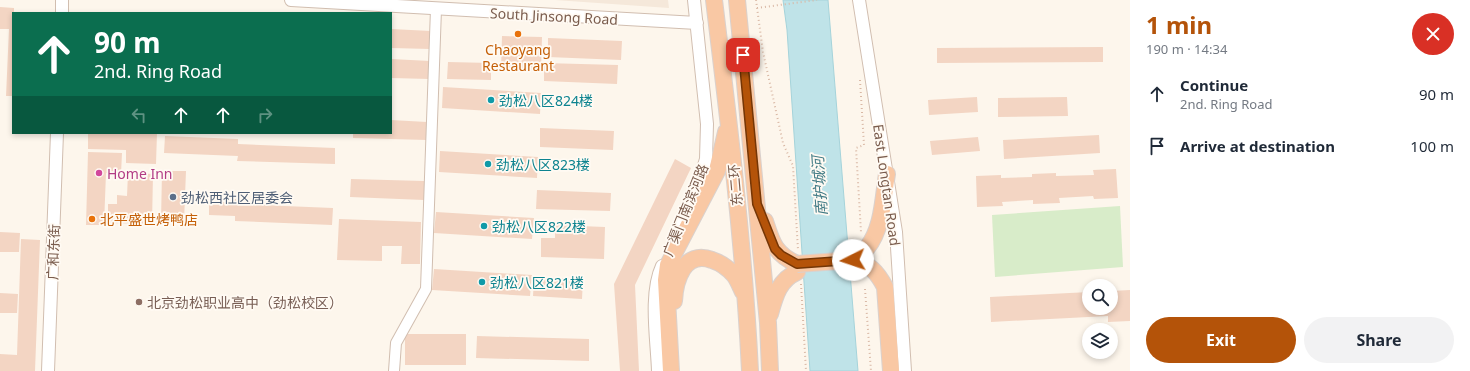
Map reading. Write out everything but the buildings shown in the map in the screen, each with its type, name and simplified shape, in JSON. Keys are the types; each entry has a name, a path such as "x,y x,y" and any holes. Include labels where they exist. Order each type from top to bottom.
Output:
{"highway":[{"name":"东二环","path":"714,0 729,117 746,297 750,371"},
{"path":"738,0 768,323 770,371"},
{"path":"671,371 666,280 668,265 716,171 729,117"},
{"path":"853,264 873,240 881,215 887,174"},
{"path":"757,204 775,249 781,255 798,266 853,264 870,266 880,276 885,287 891,371"},
{"path":"677,371 674,304 675,284 682,270 689,261 706,257 722,264 734,276 746,297"},
{"path":"853,264 867,276 874,285 879,298 885,371"},
{"path":"768,323 777,290 782,282 798,266"}],"street":[{"path":"62,0 62,12"},
{"name":"South Jinsong Road","path":"291,0 436,10 697,24"},
{"name":"广渠门南滨河路","path":"658,371 655,301 659,272 695,194 706,160 707,124 694,0"},
{"name":"East Longtan Road","path":"859,0 896,232 905,371"},
{"path":"394,371 396,342 426,288 436,10"},
{"name":"广和东街","path":"48,371 57,134"}],"path":[{"path":"756,0 763,52 784,143 793,166 798,266 806,371"},
{"path":"757,8 817,0"},
{"path":"859,76 864,145 856,148 862,239"},
{"path":"865,289 871,371"}],"shaded area":[{"path":"555,0 668,0 669,8"}],"green space":[{"path":"1120,206 1123,267 995,277 992,215"}],"water":[{"name":"南护城河","path":"783,0 828,0 858,371 810,371 787,30"}],"place":[{"name":"Chaoyang Restaurant","path":"518,34"},
{"name":"劲松八区824楼","path":"491,100"},
{"name":"劲松八区823楼","path":"488,164"},
{"name":"Home Inn","path":"99,173"},
{"name":"劲松西社区居委会","path":"173,197"},
{"name":"北平盛世烤鸭店","path":"92,219"},
{"name":"劲松八区822楼","path":"484,226"},
{"name":"劲松八区821楼","path":"482,282"},
{"name":"北京劲松职业高中（劲松校区）","path":"139,302"}],"route":[{"path":"743,55 757,204 775,249 781,255 797,264 853,260"}]}
